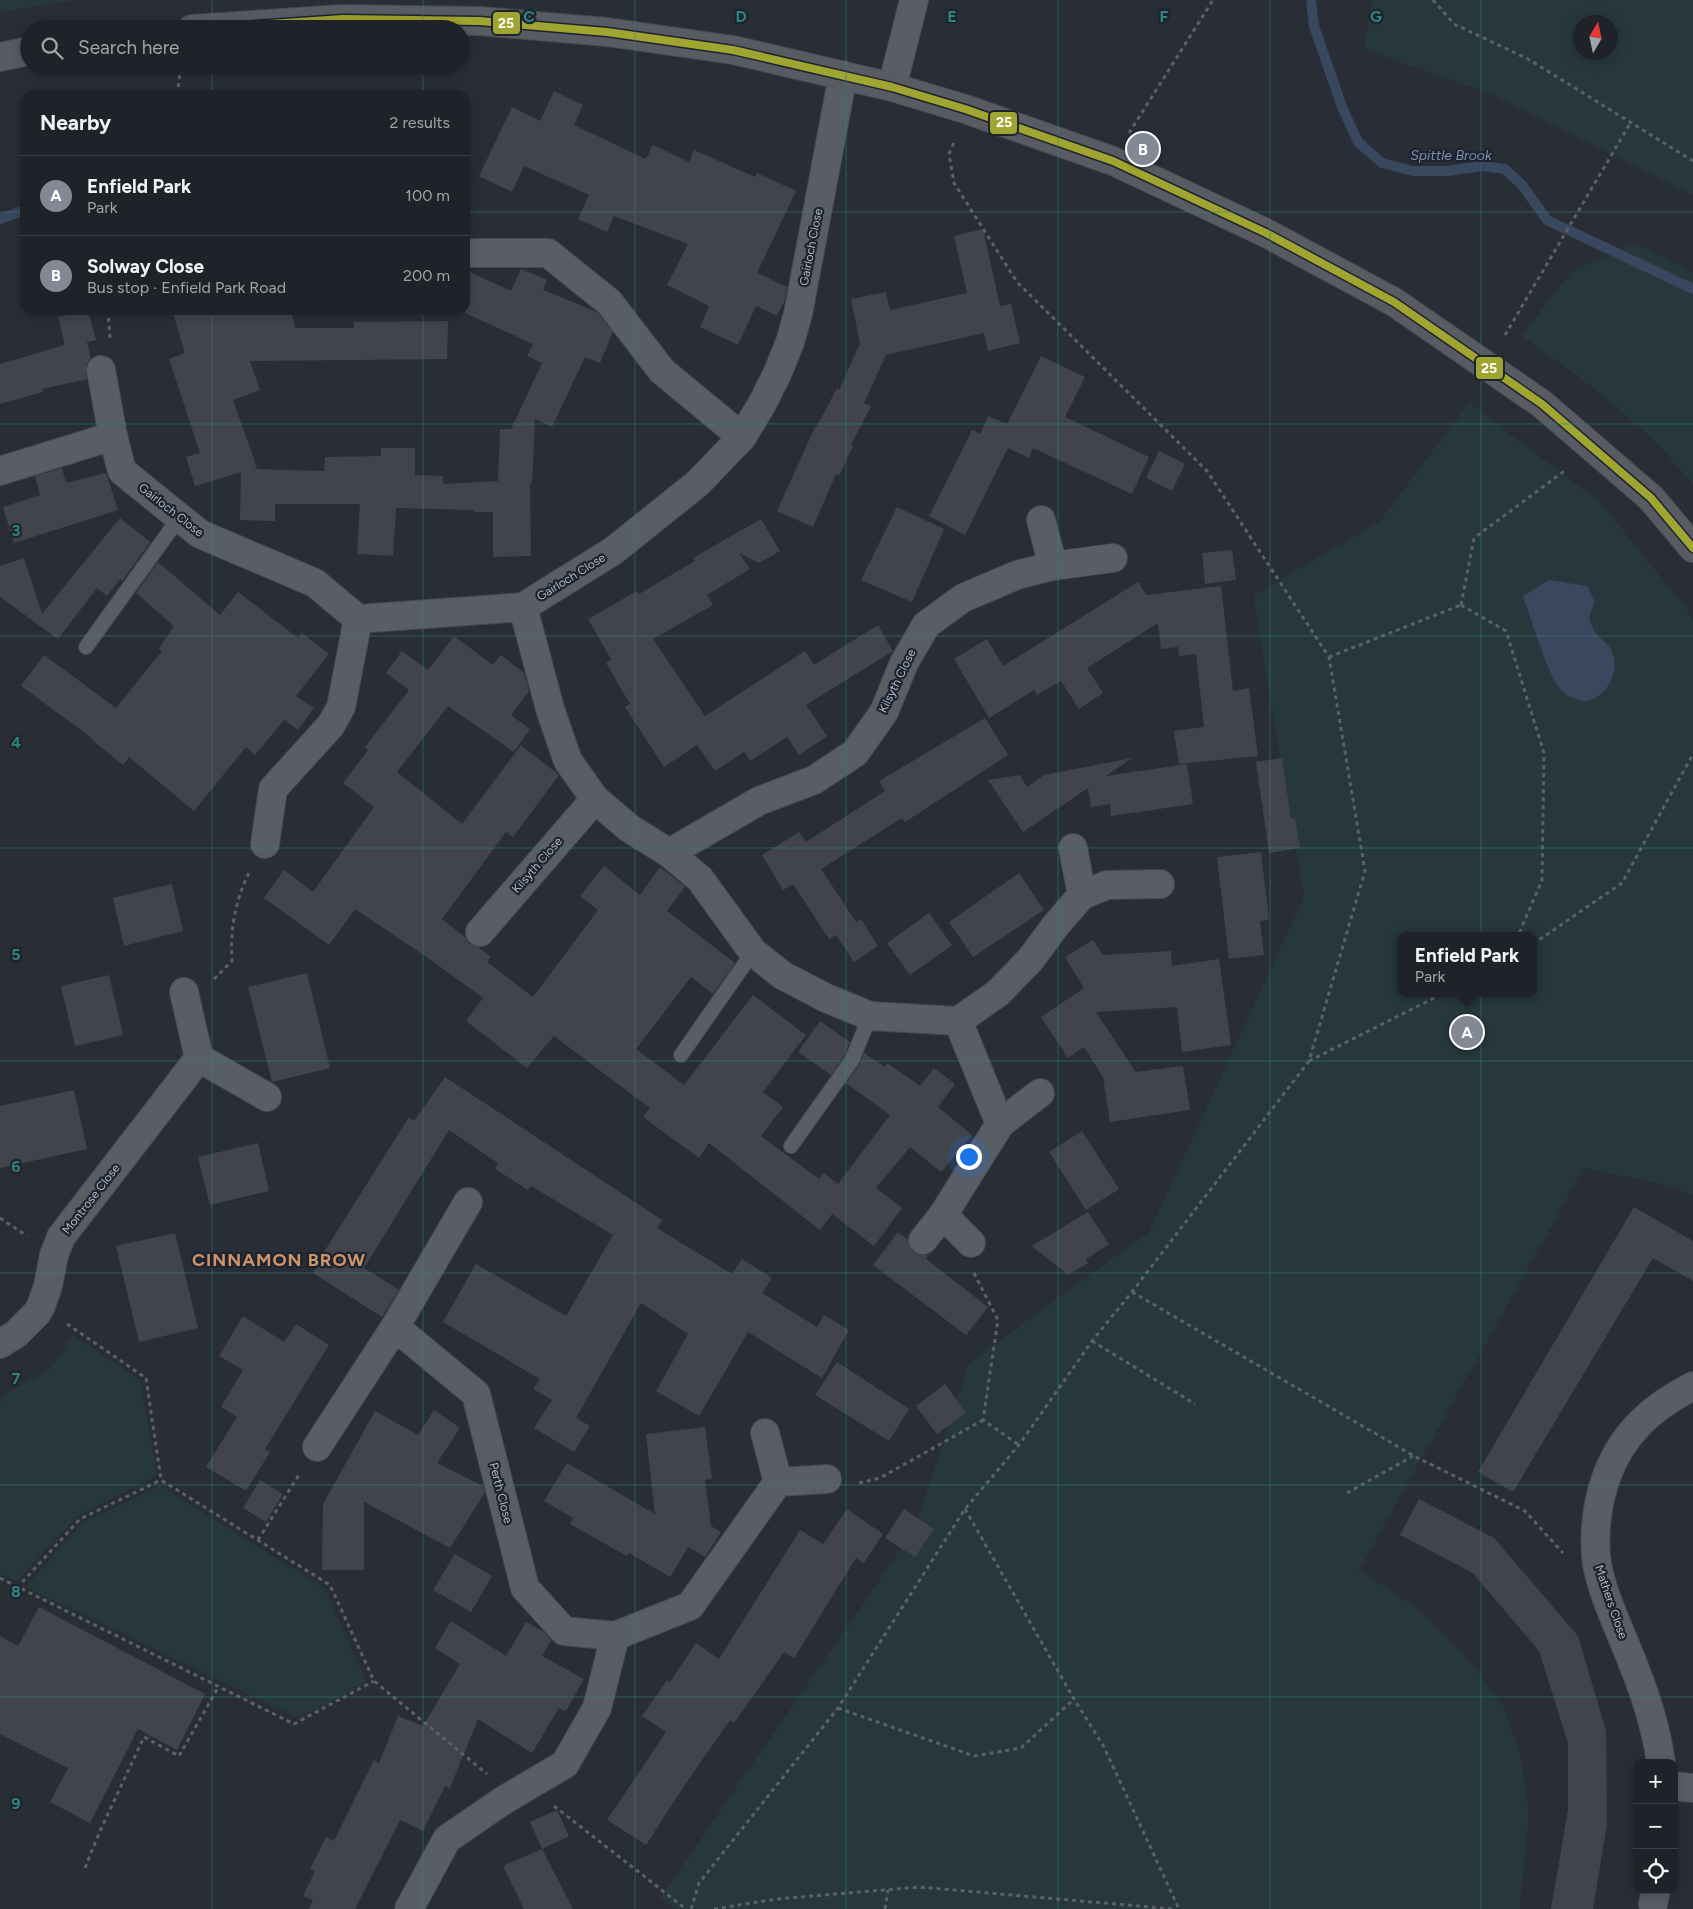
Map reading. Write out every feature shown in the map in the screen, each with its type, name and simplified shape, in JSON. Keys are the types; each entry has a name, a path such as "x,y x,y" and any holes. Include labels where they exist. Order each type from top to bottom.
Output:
{"street":[{"path":"892,87 914,0"},
{"path":"316,20 343,18 434,20"},
{"path":"470,21 607,32 724,49 892,87 965,109 1113,161 1266,233 1394,302 1535,399 1595,448 1651,498 1693,548"},
{"path":"0,57 20,53"},
{"name":"Gairloch Close","path":"101,370 113,436 122,471 200,534 316,583 358,620 523,608 613,551 698,483 742,437 762,404 790,342 798,314 843,75"},
{"path":"470,253 548,254 609,302 662,371 742,437"},
{"path":"0,471 113,436"},
{"path":"1041,520 1054,566"},
{"name":"Kilsyth Close","path":"669,853 759,801 814,780 855,753 884,712 904,663 926,626 963,598 1017,575 1054,566 1113,558"},
{"path":"523,608 550,709 568,761 595,799 629,828 669,853 700,880 753,952 782,975 826,998 870,1016 958,1021 998,993 1030,960 1056,925 1082,896 1107,885 1160,884"},
{"path":"265,844 273,789 331,725 341,707 358,620"},
{"name":"Kilsyth Close","path":"480,932 595,799"},
{"path":"1073,848 1082,896"},
{"path":"184,992 199,1058 266,1097"},
{"path":"958,1021 1000,1124"},
{"name":"Montrose Close","path":"0,1344 16,1334 37,1313 48,1286 54,1255 61,1237 199,1058"},
{"path":"923,1240 943,1215 1000,1124 1040,1093"},
{"path":"317,1447 395,1327 468,1202"},
{"path":"943,1215 971,1243"},
{"name":"Perth Close","path":"395,1327 476,1394 525,1588 564,1631 615,1636 690,1606 778,1482"},
{"name":"Mathers Close","path":"1660,1759 1658,1740 1645,1693 1605,1592 1596,1558 1595,1521 1601,1493 1611,1466 1625,1440 1644,1418 1668,1399 1693,1386"},
{"path":"766,1433 778,1482 827,1479"},
{"path":"410,1909 447,1839 513,1794 565,1764 597,1708 615,1636"},
{"path":"1678,1786 1693,1788"}],"lane":[{"path":"86,647 179,518"},
{"path":"681,1055 753,952"},
{"path":"791,1146 852,1060 870,1016"}],"path":[{"path":"1113,161 1143,108 1213,0"},
{"path":"1433,0 1454,24 1528,59 1693,161"},
{"path":"177,90 179,75"},
{"path":"1506,335 1631,122"},
{"path":"691,1909 699,1883 838,1708 965,1509 1019,1445 1092,1341 1310,1061 1365,871 1329,656 1207,471 1018,282 954,183 950,154 957,133"},
{"path":"1460,605 1474,538 1595,448"},
{"path":"1329,656 1460,605"},
{"path":"1460,605 1506,631 1544,753 1542,880 1520,932"},
{"path":"1537,941 1622,883 1693,754"},
{"path":"184,992 206,987 232,961 232,932 237,902 244,882 265,844"},
{"path":"1310,1061 1436,997"},
{"path":"971,1243 968,1261 998,1320 983,1420"},
{"path":"1132,1292 1414,1456 1525,1511 1570,1559"},
{"path":"41,1306 146,1378 161,1480 330,1585 374,1681 513,1794 552,1804 686,1909"},
{"path":"1092,1341 1195,1404"},
{"path":"983,1420 1019,1445"},
{"path":"827,1479 849,1485 880,1478 983,1420"},
{"path":"258,1540 317,1447"},
{"path":"1347,1492 1414,1456"},
{"path":"17,1588 80,1519 161,1480"},
{"path":"965,1509 1074,1699 1104,1747 1179,1909"},
{"path":"0,1578 294,1724 374,1681"},
{"path":"85,1868 100,1831 144,1737 179,1756 219,1686"},
{"path":"838,1708 974,1756 1020,1748 1074,1699"},
{"path":"714,1909 776,1898 919,1887 1173,1909"},
{"path":"885,1909 888,1890"}],"shaded area":[{"path":"0,0 79,0 0,12"},
{"path":"1372,0 1693,0 1693,195 1496,96 1364,49"},
{"path":"1635,243 1693,273 1693,484 1654,442 1613,404 1521,336 1572,271"},
{"path":"1469,403 1600,502 1687,609 1693,620 1693,1195 1663,1184 1584,1168 1359,1570 1418,1609 1467,1658 1504,1707 1521,1756 1529,1813 1520,1909 674,1909 660,1898 914,1530 969,1363 1149,1232 1304,897 1253,596 1380,521"},
{"path":"73,1335 140,1380 157,1475 76,1517 17,1581 0,1574 0,1403 6,1393 50,1370"},
{"path":"160,1486 324,1588 367,1682 300,1719 26,1587 82,1523"}],"water":[{"path":"1549,580 1587,586 1595,601 1589,617 1597,635 1609,646 1615,662 1609,684 1605,690 1593,699 1581,701 1572,698 1562,691 1551,674 1535,632 1523,596"}],"building":[{"path":"554,91 583,105 574,125 646,159 653,145 689,162 694,150 755,177 757,173 796,191 757,273 787,287 785,300 777,316 756,306 738,345 700,327 709,306 667,285 688,244 614,216 607,232 578,219 589,195 524,166 512,192 479,176 512,107 540,121"},
{"path":"983,229 1000,306 1011,304 1020,343 988,351 984,333 886,355 864,403 871,406 851,445 853,446 839,476 836,474 813,527 777,511 815,427 837,388 839,390 860,343 851,299 886,292 890,310 967,293 954,236"},
{"path":"521,269 547,280 543,290 597,312 613,332 600,363 585,357 552,427 535,419 532,483 530,483 531,556 493,557 493,512 396,508 393,556 357,554 360,504 275,504 275,521 240,520 241,472 195,486 186,457 200,453 169,359 185,353 174,315 292,315 295,328 354,328 354,322 448,321 447,359 250,361 260,390 233,400 257,468 252,469 324,471 325,457 381,456 381,448 415,448 415,475 443,476 443,484 498,481 500,429 511,429 542,363 527,356 533,344 469,315 470,272 511,291"},
{"path":"89,315 96,340 87,342 91,358 86,365 87,379 42,389 43,392 0,404 0,364 65,345 58,317"},
{"path":"1041,356 1085,377 1065,417 1149,457 1132,494 1033,448 1029,458 1008,448 965,535 929,516 972,430 980,434 988,416 1007,424"},
{"path":"1159,451 1185,464 1172,491 1146,478"},
{"path":"62,468 66,483 106,473 118,510 14,543 3,507 40,495 35,476"},
{"path":"897,507 944,529 912,602 861,580"},
{"path":"120,518 150,542 122,581 120,579 107,596 97,588 58,639 0,597 0,566 24,558 42,614"},
{"path":"761,519 780,551 759,563 739,553 750,569 707,595 713,605 653,639 705,716 805,651 814,665 878,625 893,651 806,705 827,736 799,755 787,737 750,761 744,752 715,771 697,745 664,767 625,707 630,704 606,663 611,659 588,619 637,591 639,594 695,561 693,558"},
{"path":"1232,550 1236,580 1205,584 1202,553"},
{"path":"158,562 220,615 238,592 298,638 302,633 329,654 296,696 314,708 298,730 284,720 255,755 246,747 194,811 129,757 123,765 92,738 21,686 44,655 116,708 162,651 159,648 174,626 136,593"},
{"path":"1138,582 1146,595 1221,586 1233,691 1249,688 1258,756 1179,764 1174,731 1204,727 1196,654 1179,656 1178,647 1161,649 1158,623 1087,668 1103,693 1079,709 1061,681 1037,695 1034,690 989,718 954,659 987,639 1003,666"},
{"path":"454,636 493,665 501,655 524,673 529,691 511,715 530,729 514,752 448,706 397,772 462,824 521,745 559,775 513,837 506,832 442,919 465,937 470,944 478,947 491,957 487,962 533,997 598,910 580,896 604,866 640,895 660,867 685,887 667,911 735,963 713,994 691,977 636,1049 684,1085 753,995 806,1035 763,1092 783,1107 761,1136 819,1179 824,1173 838,1184 890,1115 846,1083 859,1065 864,1053 885,1067 887,1063 920,1086 934,1068 955,1084 938,1107 972,1135 941,1172 910,1147 876,1188 902,1208 874,1246 832,1214 820,1230 709,1143 699,1158 643,1117 650,1108 554,1036 527,1068 466,1021 483,998 431,960 355,909 329,945 264,898 284,870 313,892 374,807 343,783 368,750 365,747 409,690 386,673 402,651 428,670"},
{"path":"985,718 1008,755 905,822 902,818 821,869 856,922 861,919 878,946 854,962 836,935 829,939 793,884 783,890 762,855 799,832 806,842 885,791 879,781"},
{"path":"1132,758 1106,776 1187,764 1193,804 1111,816 1110,804 1091,807 1088,788 1023,832 988,780 1020,775 1027,787 1044,775"},
{"path":"1282,758 1291,819 1295,818 1300,848 1269,853 1256,762"},
{"path":"1261,852 1269,920 1260,921 1264,955 1229,959 1217,857"},
{"path":"1019,873 1044,910 973,957 949,922"},
{"path":"172,884 183,931 124,946 113,898"},
{"path":"929,913 952,945 910,975 887,943"},
{"path":"1093,940 1103,955 1171,951 1172,966 1219,959 1231,1045 1182,1052 1177,1007 1096,1012 1136,1072 1183,1066 1190,1110 1110,1122 1103,1077 1084,1047 1068,1058 1041,1017 1084,988 1065,957"},
{"path":"307,973 330,1068 272,1082 248,987"},
{"path":"109,975 123,1035 75,1046 61,986"},
{"path":"820,1021 850,1042 844,1056 831,1075 798,1052"},
{"path":"445,1077 662,1220 657,1228 732,1274 742,1259 772,1278 762,1293 817,1327 824,1315 849,1330 822,1378 748,1332 699,1416 656,1391 688,1334 641,1303 576,1418 590,1426 574,1452 534,1428 552,1400 533,1389 540,1379 443,1322 476,1264 566,1316 613,1235 531,1186 528,1190 495,1169 498,1163 449,1130 364,1268 399,1290 382,1317 313,1273 327,1254 324,1252 409,1117 414,1121"},
{"path":"74,1090 87,1149 0,1168 0,1106"},
{"path":"1082,1131 1119,1189 1086,1210 1049,1152"},
{"path":"258,1143 269,1191 210,1205 198,1157"},
{"path":"1634,1207 1693,1241 1693,1281 1653,1258 1513,1492 1478,1472"},
{"path":"1088,1212 1109,1244 1086,1259 1088,1263 1068,1275 1032,1246"},
{"path":"898,1232 908,1240 913,1252 927,1255 926,1259 988,1307 966,1335 873,1265"},
{"path":"175,1233 198,1328 139,1342 116,1246"},
{"path":"243,1316 284,1342 296,1324 329,1345 265,1449 270,1452 246,1491 206,1467 237,1417 221,1407 243,1370 219,1356"},
{"path":"837,1362 909,1409 889,1441 815,1395"},
{"path":"945,1384 966,1413 937,1434 916,1406"},
{"path":"434,1410 460,1428 437,1463 483,1486 485,1492 450,1548 364,1502 364,1570 322,1570 323,1504 375,1411 418,1435"},
{"path":"705,1427 712,1479 705,1480 711,1526 721,1532 705,1557 688,1547 670,1577 629,1553 627,1556 570,1524 573,1518 544,1501 567,1463 655,1514 646,1434"},
{"path":"260,1480 283,1494 266,1522 243,1508"},
{"path":"1419,1499 1494,1538 1578,1636 1606,1731 1607,1824 1593,1909 1551,1909 1568,1810 1568,1743 1539,1651 1473,1573 1400,1535"},
{"path":"847,1509 883,1534 864,1563 856,1558 794,1658 784,1652 734,1723 730,1720 646,1845 607,1820 666,1732 642,1716 667,1680 670,1682 696,1643 719,1659 800,1530 823,1544"},
{"path":"904,1509 934,1529 915,1557 885,1538"},
{"path":"455,1554 492,1576 471,1612 433,1590"},
{"path":"39,1607 205,1694 177,1750 138,1729 90,1823 50,1802 68,1768 0,1734 0,1636 18,1646"},
{"path":"451,1621 506,1656 526,1622 544,1632 551,1640 542,1656 584,1679 566,1711 559,1708 532,1753 478,1719 450,1788 445,1786 423,1831 400,1820 355,1909 309,1909 313,1900 303,1896 315,1871 310,1869 326,1837 334,1841 374,1760 379,1763 398,1716 423,1726 460,1664 435,1648"},
{"path":"557,1810 569,1836 542,1849 530,1822"},
{"path":"542,1849 573,1909 524,1909 503,1866"}],"waterway":[{"name":"Spittle Brook","path":"1311,0 1314,26 1342,107 1358,142 1382,163 1413,171 1448,171 1482,166 1505,169 1522,185 1547,220 1693,289"},
{"path":"0,219 20,212"}],"transit line":[{"name":"25","path":"328,20 411,20"},
{"name":"25","path":"470,21 607,32 733,50 892,87 965,109 1113,161 1266,233 1394,302 1542,404 1651,498 1693,548"}],"place":[{"name":"Solway Close","path":"1143,149"},
{"name":"Enfield Park","path":"1467,1032"}],"district":[{"name":"CINNAMON BROW","path":"279,1260"}]}
